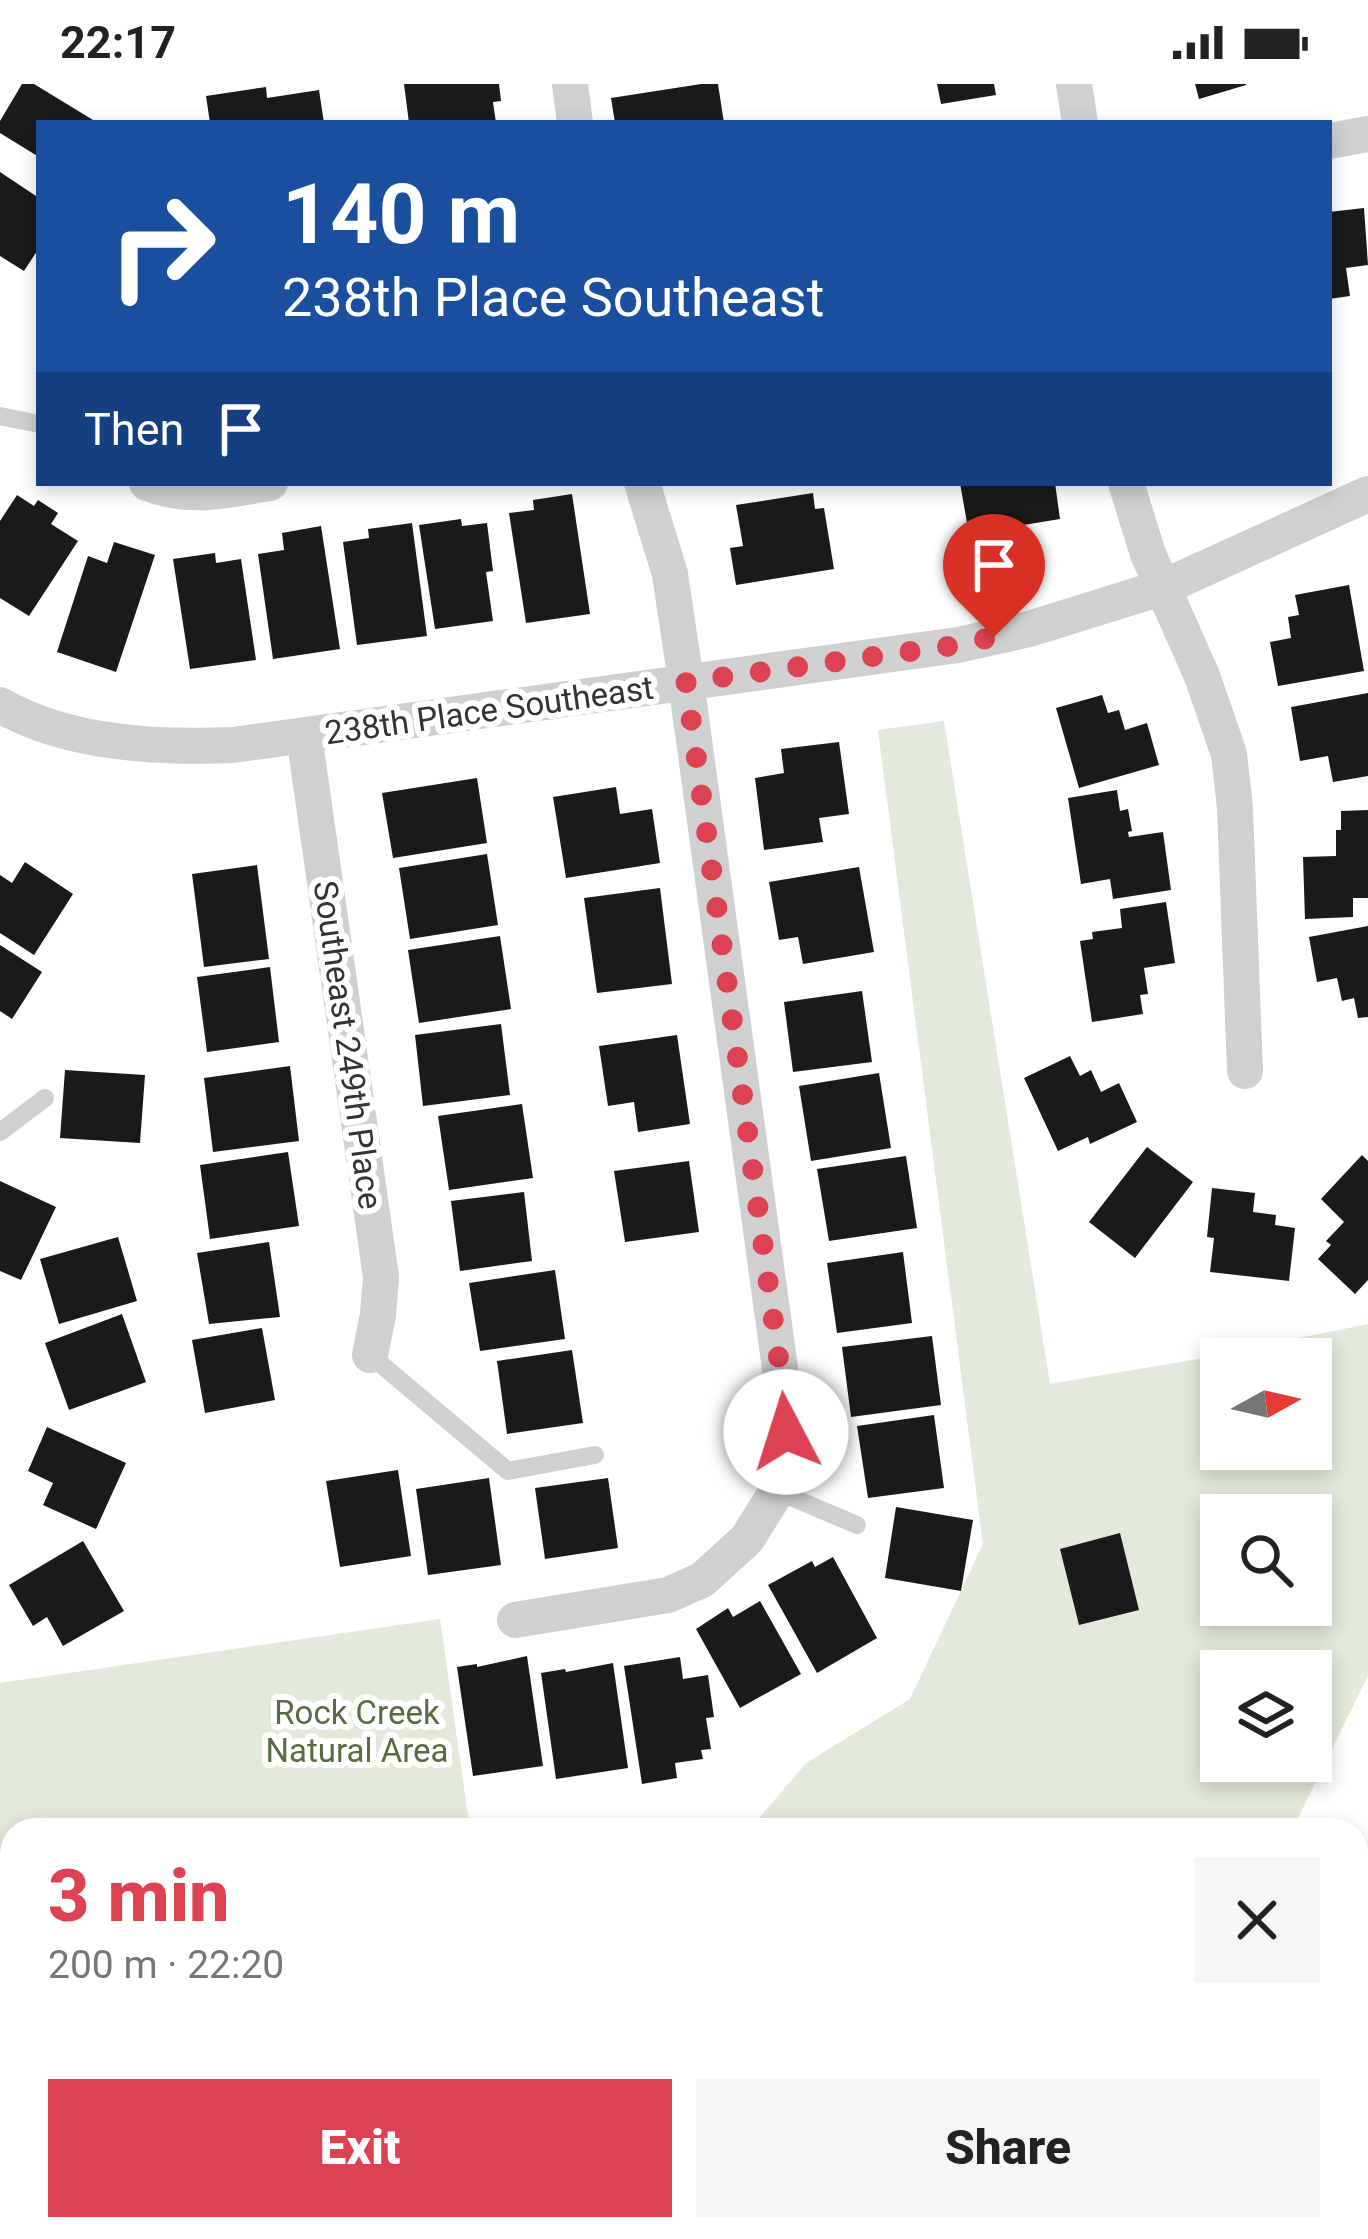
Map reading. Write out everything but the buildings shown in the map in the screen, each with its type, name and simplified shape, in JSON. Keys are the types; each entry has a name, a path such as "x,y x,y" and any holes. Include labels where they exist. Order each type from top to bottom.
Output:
{"street":[{"path":"570,84 575,120"},
{"path":"1074,84 1080,120"},
{"path":"1332,140 1368,134"},
{"path":"154,486 172,493 201,494 251,486"},
{"path":"515,1620 668,1595 702,1580 747,1539 777,1491 786,1432 670,574 643,486"},
{"path":"1127,486 1148,554 1202,676 1229,754 1245,1071"},
{"name":"238th Place Southeast","path":"5,719 143,744 233,745 958,645 1029,629 1164,587 1368,494"},
{"name":"Southeast 249th Place","path":"304,736 381,1277 370,1355"}],"lane":[{"path":"0,416 36,423"},
{"path":"0,1132 45,1098"},
{"path":"370,1355 508,1472 595,1455"},
{"path":"777,1491 857,1525"}],"green space":[{"path":"944,721 1050,1384 1200,1358 1200,1470 1332,1470 1332,1338 1300,1338 1368,1324 1368,1676 1332,1749 1332,1650 1200,1650 1200,1782 1316,1782 1298,1818 759,1818 806,1763 910,1699 983,1544 878,730"},
{"name":"Rock Creek Natural Area","path":"440,1619 468,1818 0,1818 0,1683"}],"route":[{"path":"786,1432 686,682 994,637"}]}
